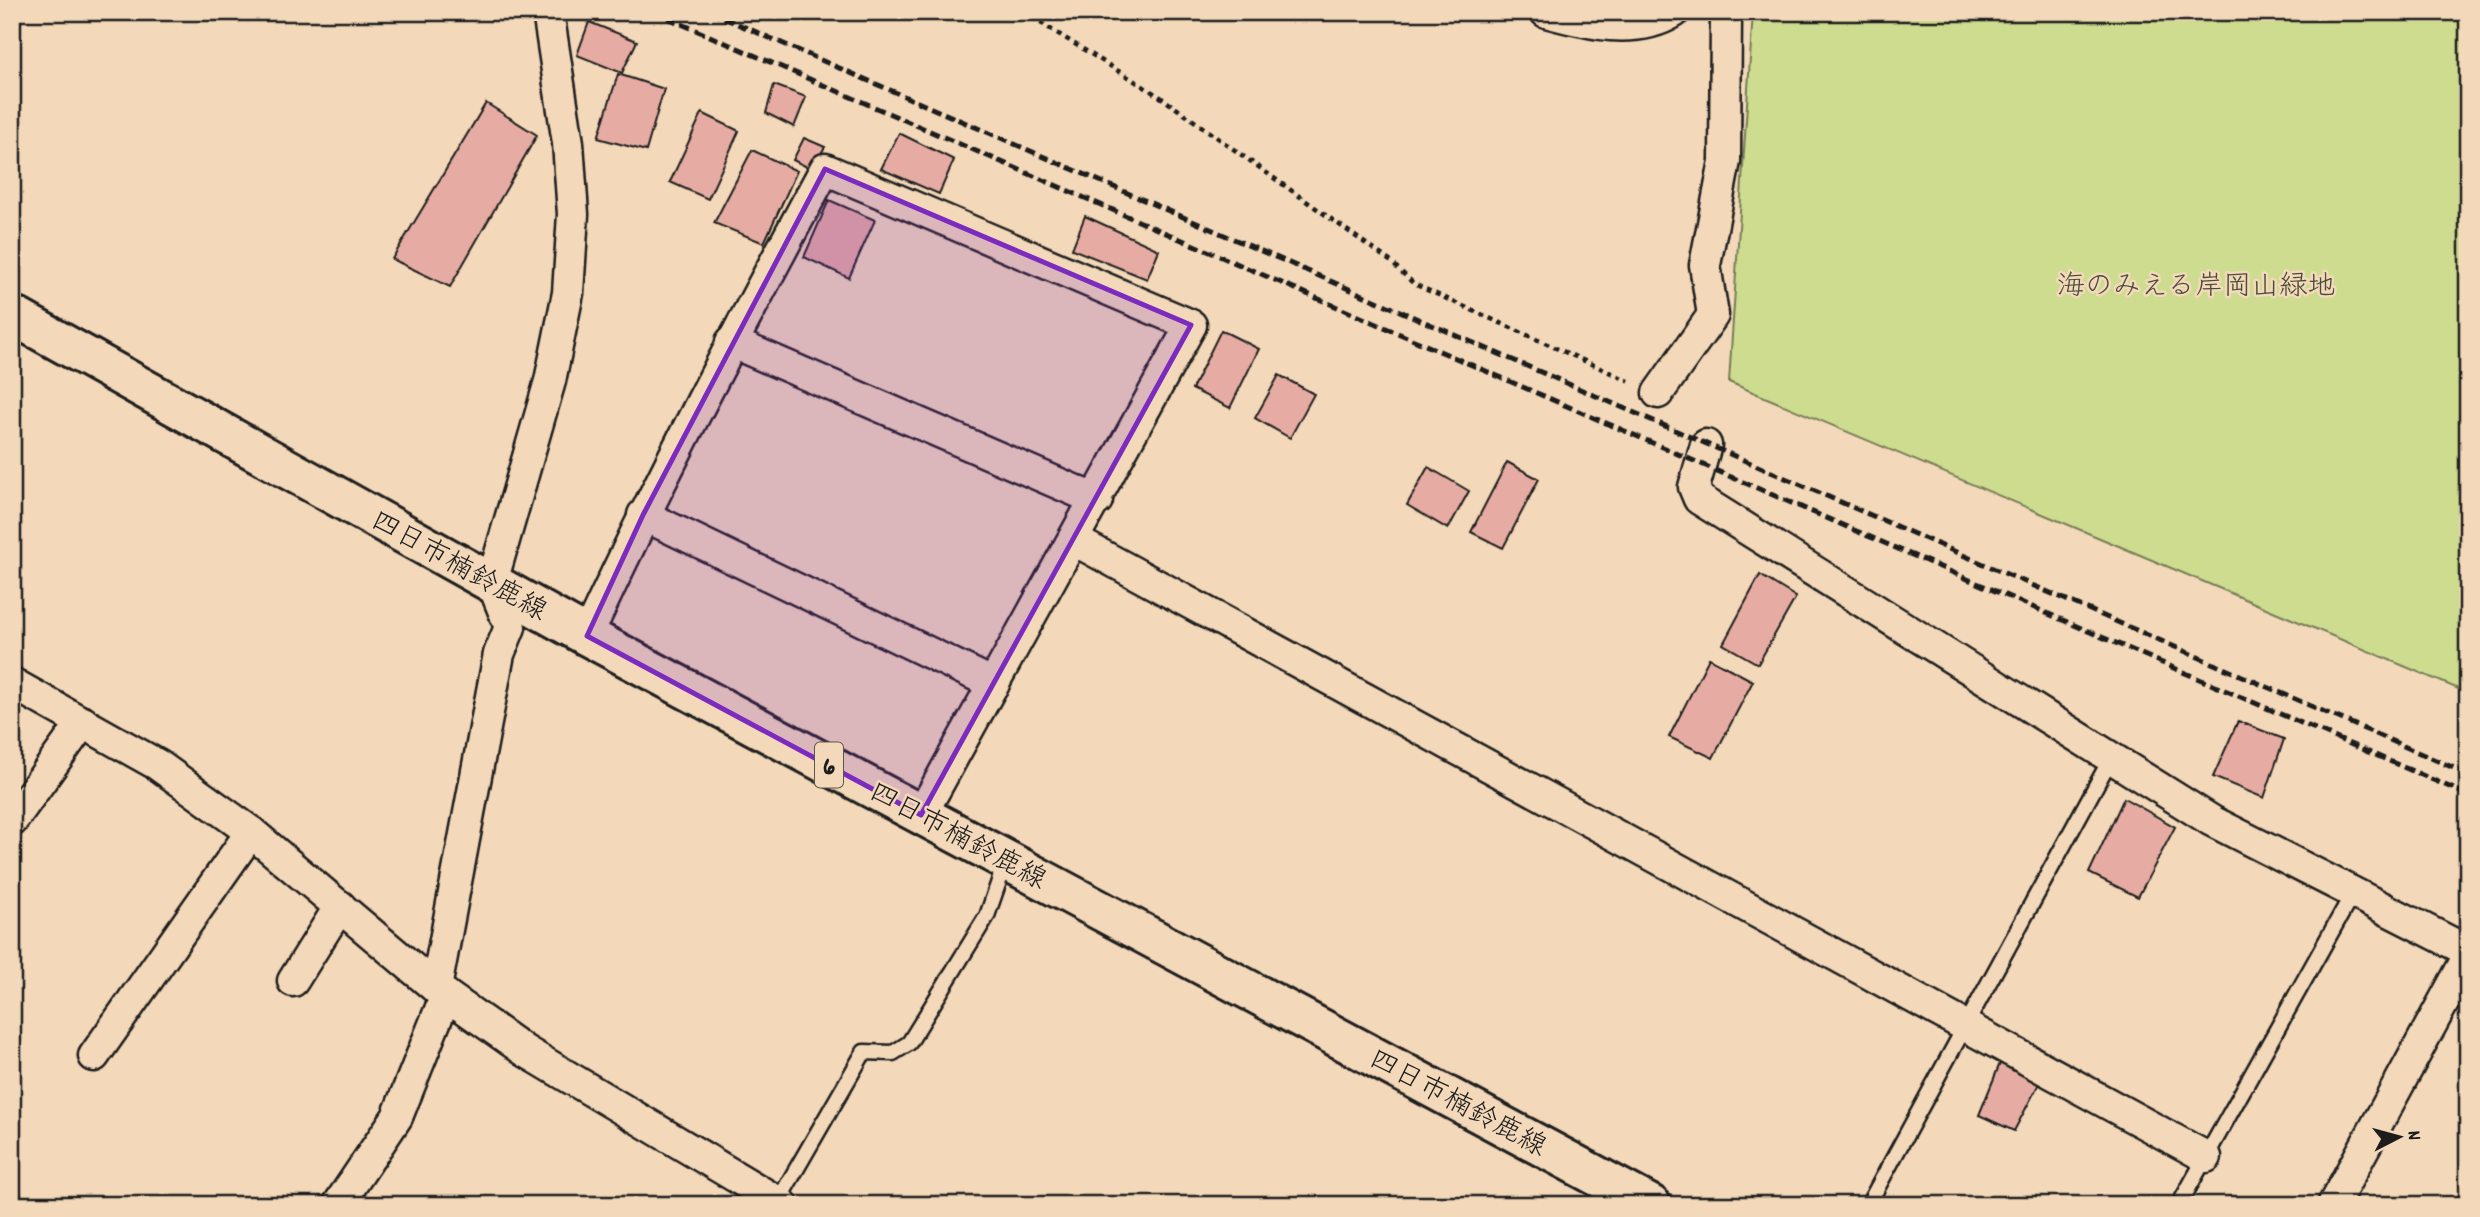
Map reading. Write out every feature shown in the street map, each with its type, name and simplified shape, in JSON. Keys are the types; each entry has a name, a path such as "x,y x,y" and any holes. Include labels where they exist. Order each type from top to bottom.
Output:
{"main road":[{"name":"四日市楠鈴鹿線","path":"12,315 587,636 1651,1205"}],"street":[{"path":"338,1205 397,1117 441,992 499,654 510,627 492,582 550,381 568,293 573,214 568,143 548,12"},
{"path":"1546,12 1610,26 1659,22 1674,12"},
{"path":"1658,393 1713,315 1705,265 1725,161 1726,12"},
{"path":"587,636 643,515 731,342 825,169 1191,325 1097,500 921,815"},
{"path":"731,342 1097,500"},
{"path":"1706,445 1694,487 1699,499 2212,821 2468,951"},
{"path":"643,515 994,684"},
{"path":"1074,540 2206,1157"},
{"path":"12,683 158,765 251,832 441,992 525,1051 780,1203"},
{"path":"12,821 83,722"},
{"path":"94,1056 251,832"},
{"path":"293,981 340,906"},
{"path":"2333,1205 2468,957"}],"lane":[{"path":"1868,1205 2112,758"},
{"path":"780,1203 864,1052 893,1053 909,1043 987,916 1007,860"},
{"path":"2179,1205 2353,893"}],"path":[{"path":"1023,12 1162,98 1390,261 1414,284 1658,393"}],"highlighted area":[{"path":"825,169 1191,325 921,815 587,636 643,515"}],"green space":[{"name":"海のみえる岸岡山緑地","path":"1753,12 2468,12 2468,693 1729,382"}],"building":[{"path":"589,22 637,41 622,73 577,55"},
{"path":"618,74 664,89 646,151 598,138"},
{"path":"774,85 806,97 794,127 766,113"},
{"path":"486,103 537,135 450,287 392,259"},
{"path":"702,113 739,131 708,199 670,182"},
{"path":"899,133 954,160 939,194 881,169"},
{"path":"804,138 825,147 811,169 793,160"},
{"path":"752,150 797,171 764,243 714,223"},
{"path":"829,200 875,220 849,278 804,257"},
{"path":"1085,216 1159,250 1147,279 1072,249"},
{"path":"1221,330 1259,349 1230,408 1192,389"},
{"path":"1279,375 1314,394 1290,438 1255,418"},
{"path":"1507,462 1539,479 1503,548 1471,532"},
{"path":"1428,467 1469,491 1448,529 1407,505"},
{"path":"1760,575 1796,597 1758,664 1723,644"},
{"path":"1709,658 1753,681 1713,758 1669,737"},
{"path":"2238,721 2284,739 2264,798 2213,777"},
{"path":"2124,798 2175,827 2138,897 2089,873"},
{"path":"2003,1056 2043,1076 2014,1131 1979,1115"}],"railway":[{"path":"654,12 2468,795"},
{"path":"710,12 2468,774"}]}
